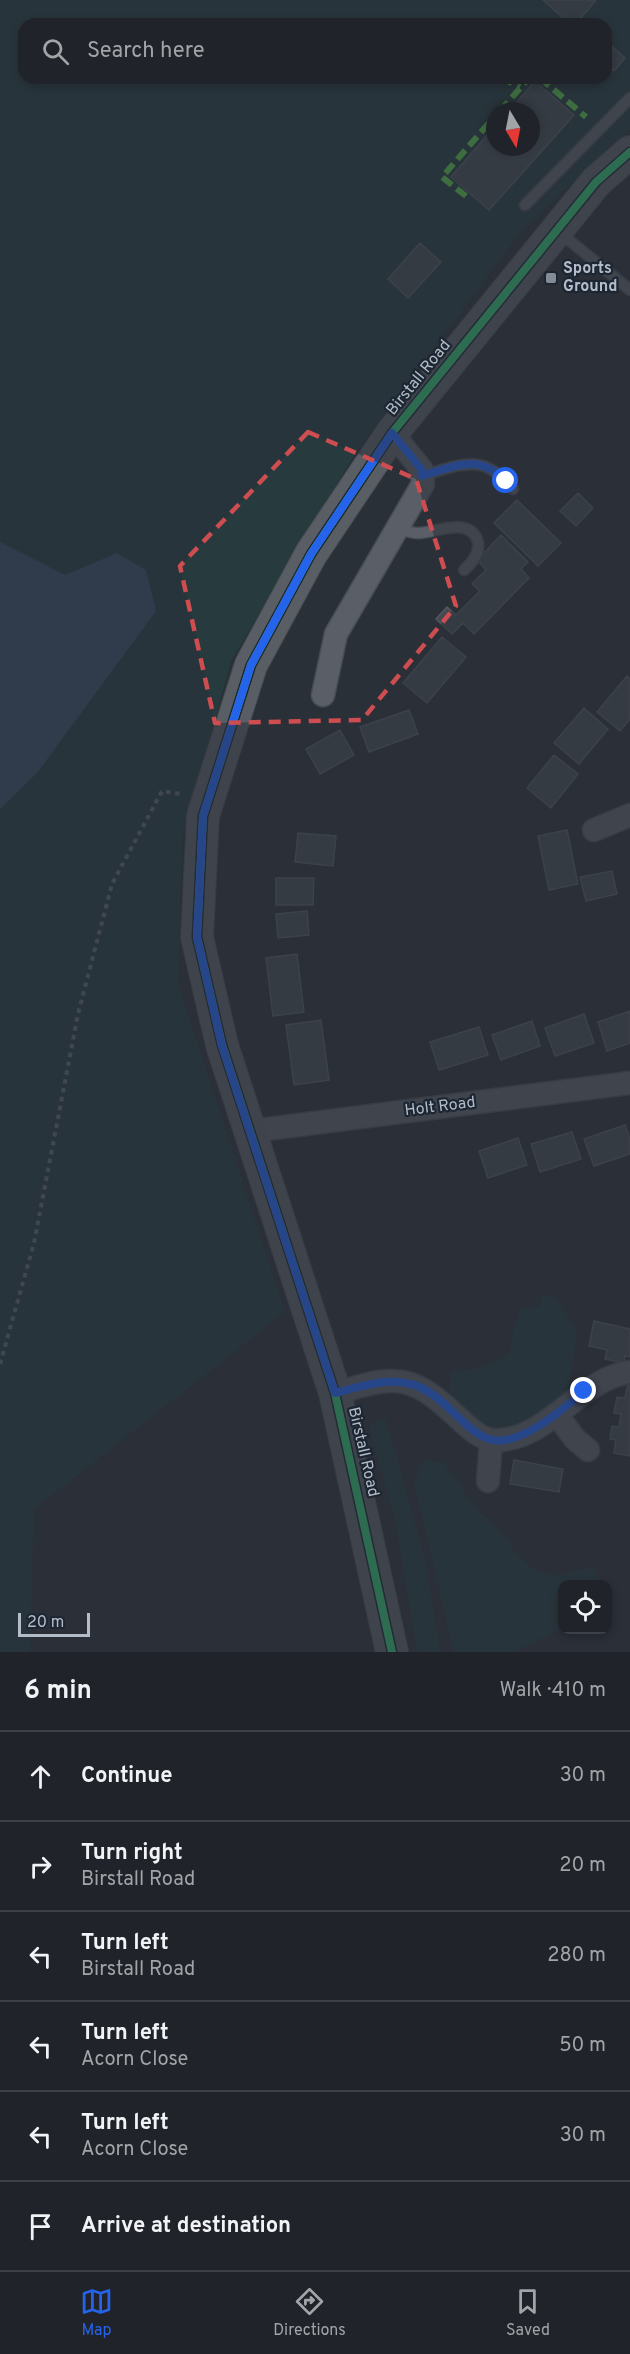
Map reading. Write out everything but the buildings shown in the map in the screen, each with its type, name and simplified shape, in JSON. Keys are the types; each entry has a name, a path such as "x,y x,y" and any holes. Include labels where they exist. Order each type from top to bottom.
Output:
{"street":[{"name":"Birstall Road","path":"392,1652 335,1393 222,1046 197,937 203,816 251,665 311,554 392,433 596,182 630,152"},
{"name":"Birstall Road","path":"392,433 422,470 422,476"},
{"path":"323,695 336,634 423,484 422,476"},
{"path":"594,830 630,816"},
{"name":"Holt Road","path":"250,1131 630,1083"},
{"path":"335,1393 394,1380 414,1385 444,1403 476,1432 491,1440 508,1439 531,1431 557,1415 584,1391 616,1374 630,1372"},
{"path":"557,1415 574,1439 588,1450"},
{"path":"488,1481 491,1440"}],"lane":[{"path":"525,205 630,98"},
{"path":"557,230 630,290"},
{"path":"422,476 452,467 475,464 495,469 513,489"},
{"path":"397,529 418,533 455,526 468,530 477,540 478,551 464,570"}],"path":[{"path":"0,1364 34,1242 78,1014 112,884 162,792 208,799"}],"highlighted area":[{"path":"308,432 416,479 456,606 362,720 215,723 180,566"}],"green space":[{"path":"0,0 630,0 630,128 518,235 356,452 231,661 182,840 178,984 285,1312 34,1509 30,1652 0,1652"},
{"path":"552,1295 577,1330 566,1407 491,1440 452,1400 449,1387 452,1371 482,1367 510,1352 513,1330 522,1306 535,1309 541,1304 542,1296"},
{"path":"386,1419 426,1563 440,1652 417,1652 396,1524 369,1426"},
{"path":"424,1461 444,1463 475,1508 493,1524 518,1555 532,1568 540,1573 556,1575 595,1568 600,1580 558,1580 558,1630 514,1652 454,1652 414,1483"}],"water":[{"path":"0,542 65,575 117,553 146,570 156,611 37,773 0,809"}],"marked path":[{"path":"514,84 520,87"},
{"path":"508,102 524,84"},
{"path":"547,84 586,117"},
{"path":"466,196 442,177 486,126"}],"cycle path":[{"path":"392,1652 335,1393 222,1045 197,937 203,816 251,665 311,554 392,433 596,182 630,152"}],"place":[{"name":"Sports Ground","path":"551,278"}],"route":[{"path":"506,481 495,469 475,464 452,467 422,476 422,470 392,433 311,554 251,665 203,816 197,937 222,1046 335,1393 394,1380 414,1385 444,1403 476,1432 491,1440 508,1439 531,1431 557,1415 584,1391"}]}
